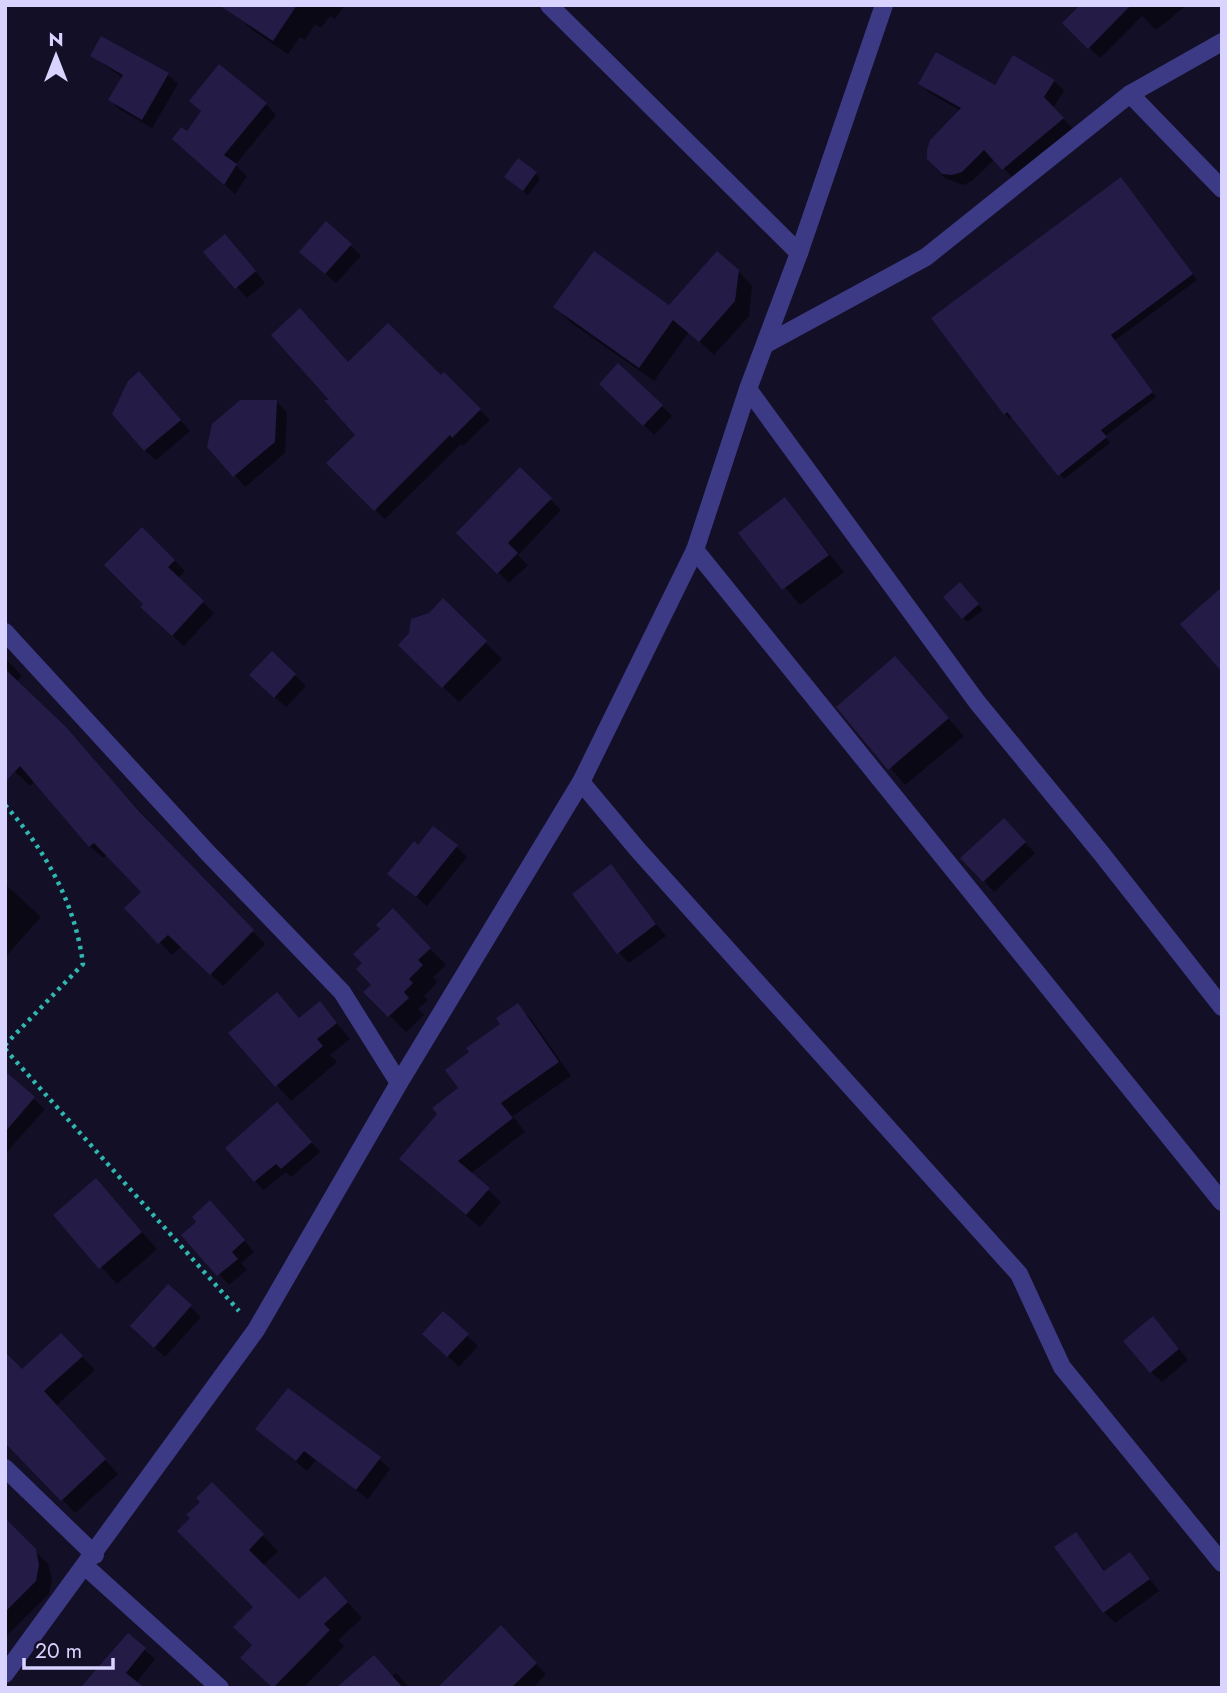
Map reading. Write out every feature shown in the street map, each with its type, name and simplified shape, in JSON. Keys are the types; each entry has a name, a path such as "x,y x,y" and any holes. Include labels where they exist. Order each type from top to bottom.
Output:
{"street":[{"path":"549,5 799,253"},
{"path":"5,1674 91,1561 256,1330 399,1083 581,782 695,550 748,389 799,253 884,5"},
{"path":"766,344 926,257 1130,94 1222,42"},
{"path":"1130,94 1222,189"},
{"path":"748,389 977,702 1101,853 1222,1007"},
{"path":"695,550 1222,1202"},
{"path":"5,632 207,852 342,992 399,1083"},
{"path":"581,782 638,850 1019,1274 1062,1367 1222,1563"},
{"path":"5,1468 91,1561 220,1688"}],"path":[{"path":"5,806 33,836 64,894 78,931 83,964 5,1047 256,1330"}],"building":[{"path":"219,5 297,5 273,41"},
{"path":"1080,5 1131,5 1088,49 1062,23"},
{"path":"101,36 169,73 142,120 108,100 123,75 90,56"},
{"path":"936,52 995,85 1013,55 1055,80 1044,97 1064,118 1002,170 984,150 962,172 942,174 927,159 927,150 930,140 961,108 918,84"},
{"path":"219,64 267,103 224,155 237,164 224,185 172,139 181,127 187,131 201,111 189,101"},
{"path":"518,158 537,172 523,191 504,177"},
{"path":"1121,177 1193,274 1111,335 1153,392 1101,430 1107,437 1058,476 1007,412 1004,415 931,318"},
{"path":"326,221 352,244 325,274 299,252"},
{"path":"225,234 256,271 235,289 203,252"},
{"path":"594,251 669,305 717,251 739,270 735,301 699,342 673,320 639,368 553,307"},
{"path":"300,308 348,362 388,323 441,375 444,372 481,409 452,438 450,435 374,511 326,463 355,435 324,400 329,400 271,335"},
{"path":"618,363 663,405 643,426 599,384"},
{"path":"139,371 181,420 144,451 112,414 128,381"},
{"path":"240,400 277,400 275,442 233,477 207,447 212,424"},
{"path":"520,467 552,498 508,543 518,553 497,574 456,533"},
{"path":"785,497 829,555 782,590 738,533"},
{"path":"142,527 175,560 168,567 204,601 172,636 140,607 143,604 104,565"},
{"path":"960,582 979,604 962,619 943,597"},
{"path":"1222,587 1222,672 1180,624"},
{"path":"443,598 487,641 442,688 398,645 409,633 411,619 429,613"},
{"path":"272,651 296,674 274,698 249,675"},
{"path":"895,656 949,718 888,770 836,707"},
{"path":"5,669 66,727 137,809 254,930 210,975 168,935 158,944 124,908 141,892 94,843 89,847 20,766 5,782"},
{"path":"1004,818 1026,842 983,882 960,858"},
{"path":"433,826 458,845 416,897 387,874 414,841 418,845"},
{"path":"611,864 656,924 617,954 572,894"},
{"path":"393,908 431,948 418,960 423,965 409,979 413,983 404,992 409,998 388,1017 363,992 371,985 356,969 362,963 353,954 380,929 376,925"},
{"path":"277,992 299,1018 320,1001 337,1023 317,1039 323,1046 275,1087 228,1033"},
{"path":"518,1003 559,1062 501,1103 513,1118 458,1161 490,1188 466,1215 399,1159 437,1114 432,1108 458,1088 445,1070 469,1052 466,1048 500,1024 496,1018"},
{"path":"5,1071 35,1097 5,1132"},
{"path":"277,1102 312,1142 281,1169 276,1164 254,1182 225,1148"},
{"path":"96,1178 142,1232 99,1269 53,1215"},
{"path":"210,1200 245,1240 232,1252 238,1259 217,1276 181,1235 196,1222 192,1217"},
{"path":"168,1284 192,1305 154,1348 130,1326"},
{"path":"443,1311 469,1334 447,1357 422,1334"},
{"path":"1153,1316 1179,1349 1150,1373 1123,1341"},
{"path":"61,1333 83,1356 44,1391 106,1459 61,1501 5,1443 5,1352 22,1369"},
{"path":"288,1388 381,1457 356,1490 304,1451 296,1461 255,1429"},
{"path":"212,1482 264,1534 249,1550 299,1599 325,1576 348,1602 324,1624 330,1630 273,1688 240,1658 252,1645 233,1627 253,1607 177,1531 190,1518 186,1515 200,1502 196,1498"},
{"path":"5,1518 36,1549 39,1565 36,1581 5,1612"},
{"path":"1076,1532 1104,1571 1130,1552 1150,1579 1103,1613 1054,1547"},
{"path":"501,1625 537,1663 511,1688 437,1688"},
{"path":"128,1633 146,1648 126,1673 145,1688 80,1688"},
{"path":"374,1655 403,1688 336,1688"}]}
